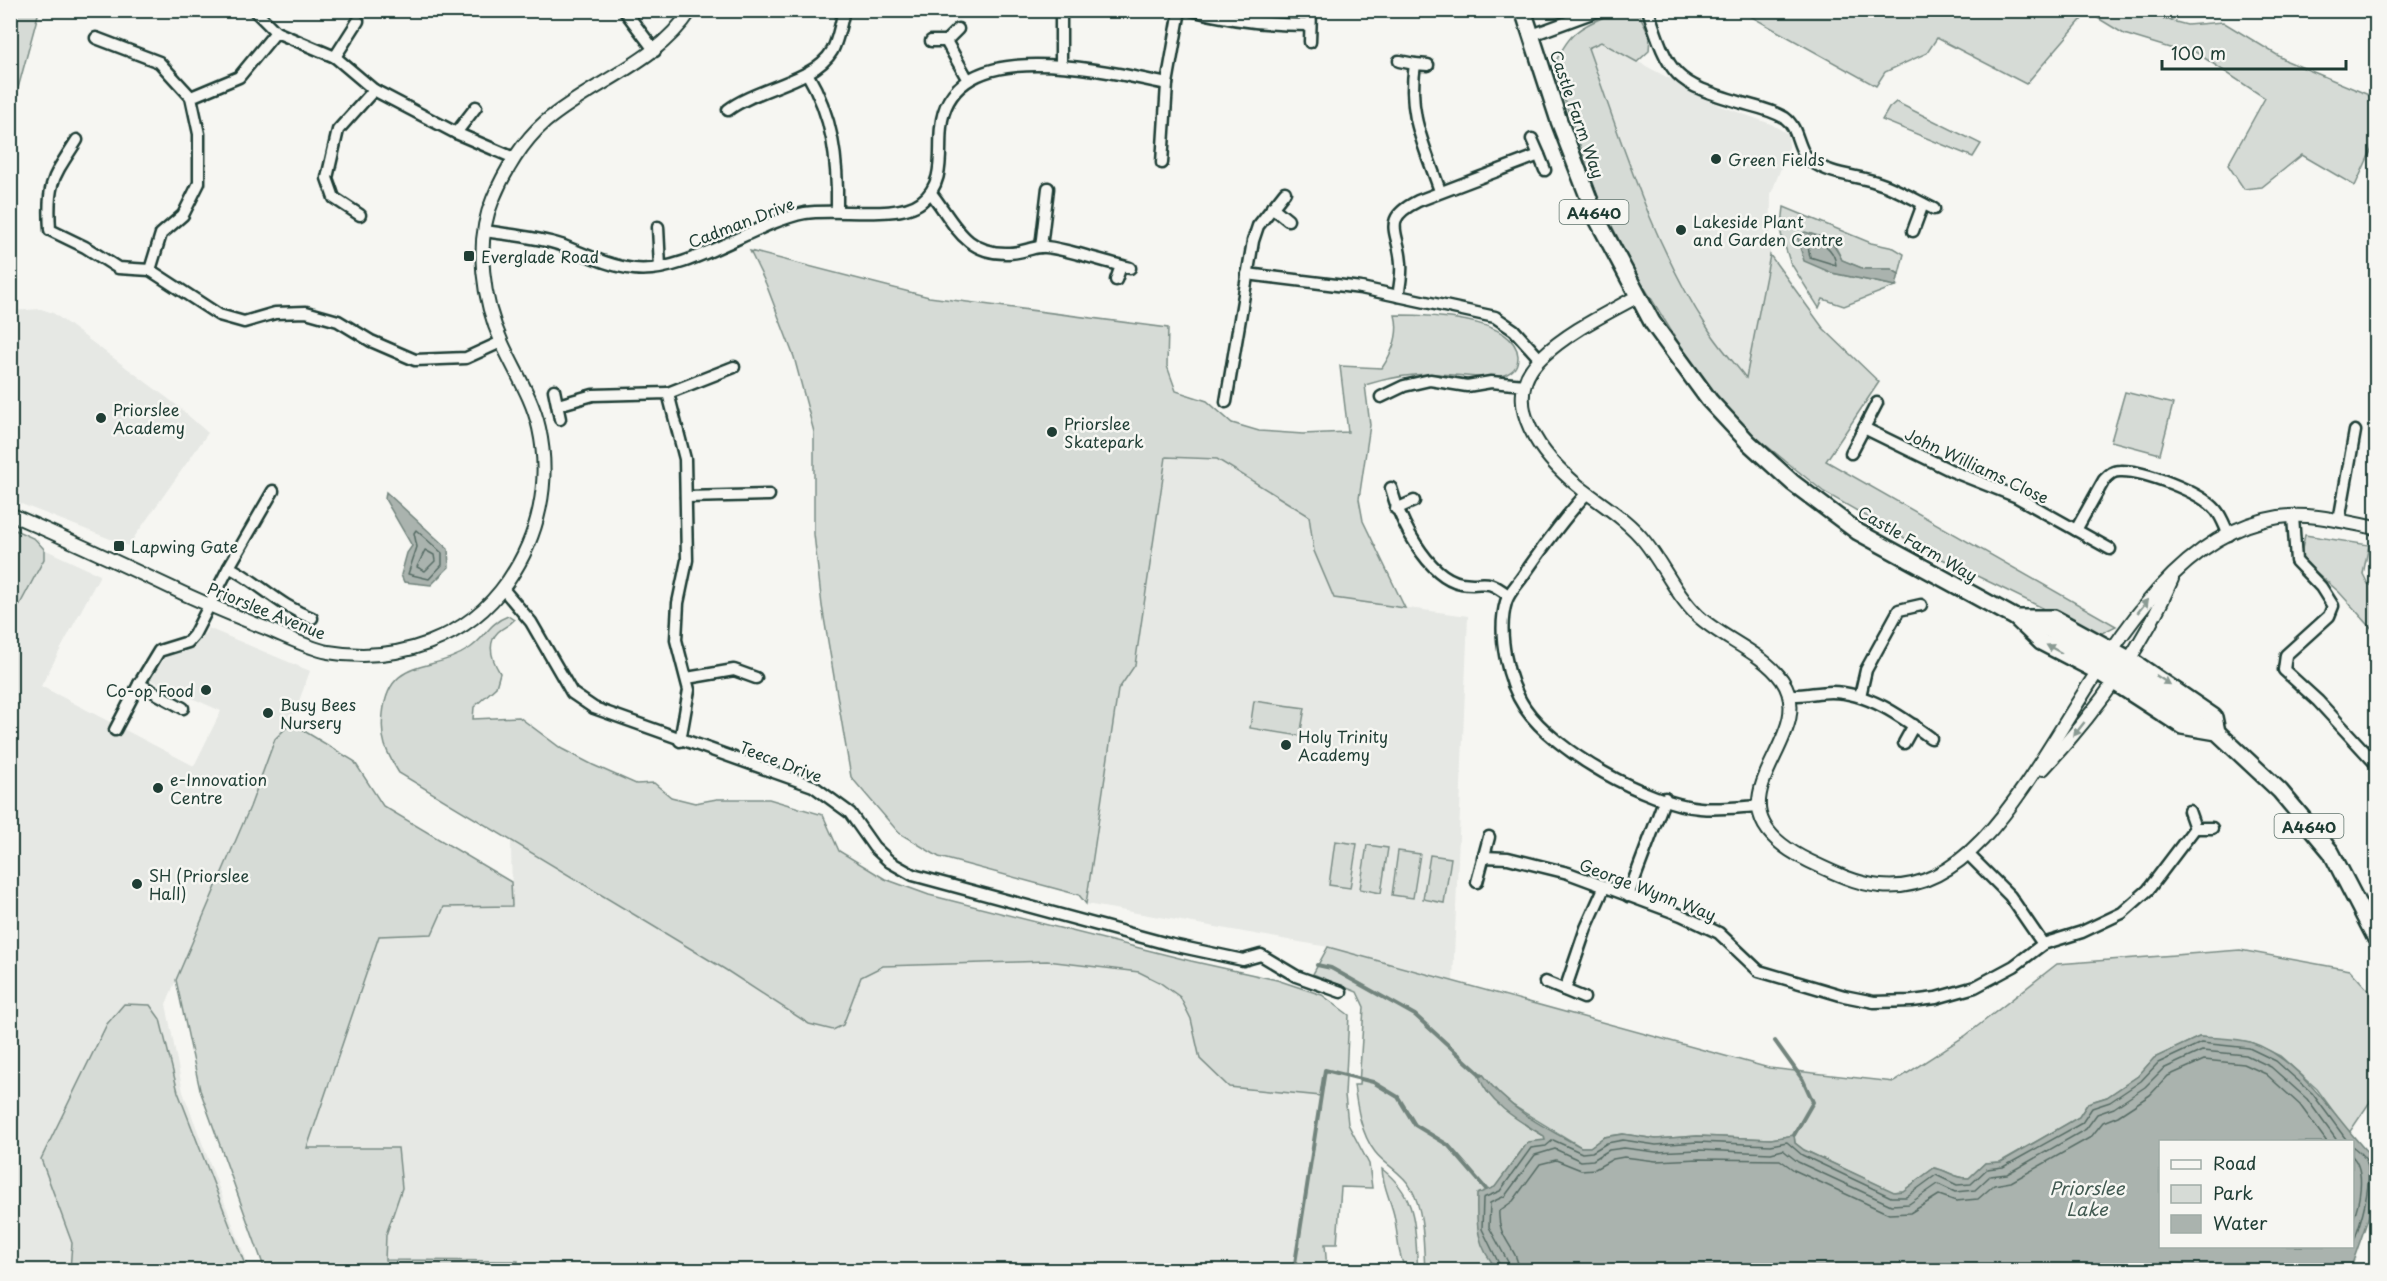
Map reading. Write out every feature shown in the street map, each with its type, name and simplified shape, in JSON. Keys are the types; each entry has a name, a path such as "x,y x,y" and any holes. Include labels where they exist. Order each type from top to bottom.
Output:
{"main road":[{"name":"Castle Farm Way","path":"1523,10 1559,121 1596,217 1652,322 1709,400 1749,443 1793,483 1858,532 2023,618 2041,642 2105,660 2122,670 2182,726 2212,731"},
{"path":"2023,618 2054,618 2105,660 2214,717 2212,731"},
{"name":"A4640","path":"2212,731 2280,790 2331,852 2376,939"}],"street":[{"path":"254,10 276,32 335,57 374,90 456,133 514,158"},
{"path":"624,10 655,51"},
{"name":"Priorslee Avenue","path":"10,513 208,605 326,651 366,655 424,645 448,635 477,614 503,589 519,566 540,511 545,471 539,430 530,396 501,342 488,302 483,264 485,231 492,200 514,158 544,123 655,51 692,10"},
{"path":"728,110 744,98 807,74 832,52 844,10"},
{"path":"1061,10 1061,64"},
{"path":"1162,164 1167,84 1180,10"},
{"path":"1191,10 1226,20 1276,25 1310,25"},
{"path":"1310,42 1311,10"},
{"path":"1532,35 1600,10"},
{"path":"1648,10 1663,55 1670,68 1678,75 1712,94 1768,110 1786,119 1795,129 1802,152 1810,160 1846,177 1874,181 1934,209"},
{"path":"335,57 358,21"},
{"path":"931,41 946,41 958,29"},
{"path":"191,97 239,77 276,32"},
{"path":"96,38 159,62 191,97 199,134 199,183 183,215 161,234 150,270"},
{"path":"946,41 968,80"},
{"path":"1399,61 1428,65"},
{"path":"1116,280 1125,267 1041,247 1006,253 975,247 958,234 946,212 931,193 941,163 941,126 946,108 968,80 996,70 1025,64 1061,64 1167,84"},
{"path":"1415,64 1411,96 1414,117 1440,191"},
{"path":"807,74 821,97 830,125 838,167 837,210"},
{"path":"360,215 334,198 327,178 338,130 374,90"},
{"path":"456,133 476,107"},
{"path":"1532,139 1545,170"},
{"path":"77,140 53,178 48,197 50,230 86,247 118,268 150,270 219,315 244,322 275,314 306,312 338,321 371,341 415,360 466,358 501,342"},
{"path":"1398,296 1401,261 1395,223 1401,210 1440,191 1539,156"},
{"path":"1041,247 1048,188"},
{"path":"1226,402 1247,274 1258,226 1285,192"},
{"name":"Cadman Drive","path":"485,231 559,244 596,260 635,269 660,267 702,255 773,224 804,214 837,210 906,209 920,203 931,193"},
{"path":"1913,231 1923,204"},
{"path":"1272,207 1288,220"},
{"path":"658,227 660,267"},
{"path":"1247,274 1361,288 1495,316 1514,330 1540,358"},
{"path":"1638,296 1573,334 1540,358 1525,384 1521,403 1532,434 1561,472 1634,530 1677,592 1699,616 1781,679 1790,695 1790,719 1785,736 1759,789 1759,806 1765,825 1776,842 1827,869 1879,886 1919,884 1952,868 1968,854 2075,735 2143,638 2175,572"},
{"path":"558,405 593,395 668,393 734,367"},
{"path":"1381,397 1404,386 1430,380 1467,386 1491,382 1525,384"},
{"path":"554,390 560,419"},
{"path":"668,393 685,459 687,560 678,603 676,640 689,690 680,741"},
{"path":"1851,453 1878,403"},
{"name":"John Williams Close","path":"1864,428 1952,471 2015,496 2110,549"},
{"path":"2338,521 2355,430"},
{"path":"2076,530 2104,480 2110,473 2119,471 2155,478 2206,502 2217,511 2229,535"},
{"path":"1391,488 1396,508 1426,559 1443,575 1460,583 1492,583 1509,595"},
{"path":"115,730 159,651 188,642 194,635 208,605 273,490"},
{"path":"1587,493 1564,517 1509,595 1502,618 1510,676 1525,708 1551,735 1588,764 1621,782 1698,808 1759,806"},
{"path":"686,498 769,495"},
{"path":"1396,508 1414,501"},
{"path":"2025,788 2143,604 2191,556 2255,523 2293,516 2312,515 2376,528"},
{"path":"2293,516 2296,561 2321,587 2333,606 2329,616 2286,656 2284,670 2318,701 2376,764"},
{"path":"229,567 253,580 278,603 312,618"},
{"name":"Teece Drive","path":"503,589 531,621 572,693 594,708 680,741 813,786 850,813 874,847 890,862 913,875 1168,944 1243,960 1262,955 1296,976 1341,992"},
{"path":"1860,696 1866,670 1899,610 1921,605"},
{"path":"687,678 734,670 756,678"},
{"path":"139,684 183,708"},
{"path":"1790,695 1807,696 1831,692 1860,696 1898,714 1931,738"},
{"path":"1904,743 1914,725"},
{"path":"1628,896 1665,798"},
{"path":"2188,811 2195,828 2212,828"},
{"name":"George Wynn Way","path":"1483,857 1508,858 1543,866 1681,915 1719,933 1759,971 1844,996 1874,1002 1936,998 1975,987 2014,966 2043,944 2093,927 2122,913 2148,890 2195,828"},
{"path":"1477,882 1489,837"},
{"path":"1968,854 2010,896 2043,944"},
{"path":"1565,990 1586,928 1605,888"},
{"path":"1545,982 1584,998"}],"shaded area":[{"path":"1601,42 1721,106 1771,124 1788,134 1789,147 1771,194 1770,255 1746,379 1707,327 1669,259 1638,186 1588,48"},
{"name":"Priorslee Academy","path":"41,309 53,313 174,403 208,433 128,546 11,500 10,311"},
{"name":"Holy Trinity Academy","path":"1166,457 1217,459 1309,516 1314,551 1334,598 1468,616 1453,982 1328,947 1086,904 1118,689 1135,665"},
{"path":"44,549 100,575 41,686 194,766 221,711 149,679 169,653 197,642 205,635 208,628 310,671 291,723 275,739 166,1004 183,1092 250,1270 11,1270 10,621 44,560"},
{"path":"511,841 726,970 809,1024 861,977 883,966 1047,961 1139,972 1159,982 1180,997 1191,1019 1200,1059 1229,1087 1321,1095 1295,1270 517,1270 517,1261 385,1260 386,1235 402,1188 306,1148 379,936 432,934 444,907 512,906"}],"green space":[{"path":"2152,10 2157,17 2187,25 2223,22 2287,61 2376,98 2376,140 2355,186 2302,155 2262,187 2244,189 2228,165 2265,98 2194,51 2173,49 2124,34 2088,12 2026,84 1937,38 1927,53 1885,72 1876,86 1750,16 1746,11"},
{"path":"10,11 39,11 11,114"},
{"path":"1618,11 1638,12 1650,36 1649,51 1637,62 1601,42 1588,48 1626,155 1670,261 1687,295 1711,334 1746,378 1770,255 1823,328 1879,382 1826,461 2116,626 2098,635 1936,556 1824,492 1737,422 1678,342 1636,274 1599,200 1553,67 1566,44 1578,30"},
{"path":"1896,102 1981,144 1973,157 1882,120 1889,108"},
{"path":"1784,207 1871,243 1894,248 1904,254 1899,274 1891,269 1864,269 1842,260 1833,244 1818,236 1832,273 1896,286 1844,306 1823,299 1819,308 1790,262 1781,234"},
{"path":"750,251 929,297 1168,328 1167,366 1176,391 1207,401 1232,423 1259,431 1303,434 1348,432 1340,366 1382,368 1394,343 1395,315 1445,317 1485,325 1501,333 1513,343 1518,359 1512,371 1500,376 1416,375 1390,378 1365,385 1370,425 1359,499 1363,521 1405,608 1334,598 1314,551 1309,516 1217,459 1166,457 1135,665 1118,690 1086,904 1079,895 939,857 899,833 851,777 822,606 814,534 814,432 794,357 766,284"},
{"path":"2125,392 2173,404 2160,454 2111,441"},
{"path":"11,528 35,539 44,549 44,559 11,621"},
{"path":"2305,535 2369,545 2363,574 2368,584 2376,587 2376,633 2339,592 2300,558"},
{"path":"508,616 514,620 498,632 491,647 500,673 496,687 474,707 473,719 519,717 562,749 636,784 654,783 671,797 695,803 717,799 769,799 823,815 839,851 885,879 929,895 1191,961 1277,980 1322,995 1349,1015 1345,1095 1348,1124 1369,1164 1372,1188 1341,1187 1337,1244 1325,1244 1327,1270 1294,1270 1321,1096 1229,1087 1200,1059 1191,1019 1180,997 1159,982 1139,972 1047,961 883,966 861,977 843,1025 833,1030 809,1024 726,970 399,773 387,752 382,731 387,695 394,682 403,674 414,669 456,656 470,648 496,623"},
{"path":"1254,701 1305,708 1300,736 1250,728"},
{"path":"291,723 354,761 383,806 511,882 512,906 444,907 432,934 379,936 307,1148 398,1148 402,1188 386,1235 385,1260 518,1261 517,1270 265,1270 200,1090 176,980 250,807 275,739"},
{"path":"1335,841 1357,844 1350,888 1329,885"},
{"path":"1367,845 1388,848 1381,893 1360,889"},
{"path":"1398,851 1420,854 1413,898 1392,895"},
{"path":"1430,855 1451,858 1444,903 1423,899"},
{"path":"1328,947 1769,1068 1894,1082 1965,1036 2057,964 2240,950 2350,970 2370,992 2376,1041 2376,1093 2349,1133 2317,1089 2280,1056 2250,1042 2199,1037 2154,1058 2138,1076 2107,1097 2088,1103 2079,1117 2000,1162 1985,1163 1969,1178 1934,1168 1903,1191 1893,1192 1804,1150 1795,1143 1794,1135 1771,1139 1697,1136 1656,1139 1623,1134 1604,1137 1590,1147 1581,1147 1512,1105 1479,1077 1527,1126 1544,1136 1545,1141 1528,1142 1495,1187 1491,1263 1499,1270 1425,1270 1422,1228 1416,1198 1407,1182 1379,1157 1370,1145 1358,1111 1354,1085 1359,1085 1364,1007 1357,992 1313,974"},
{"path":"124,1004 150,1005 160,1019 178,1092 247,1270 70,1270 72,1243 41,1159 107,1024"},
{"path":"1382,1169 1403,1191 1409,1202 1415,1227 1418,1270 1406,1270 1403,1264"}],"water":[{"path":"1805,232 1832,243 1842,260 1864,269 1891,269 1899,274 1896,286 1832,273 1804,261 1797,236"},
{"path":"386,492 448,549 449,567 431,585 404,582 401,575 407,553 412,546 385,499"},
{"name":"Priorslee Lake","path":"2199,1037 2250,1042 2285,1061 2301,1075 2371,1156 2371,1210 2350,1270 1499,1270 1491,1262 1479,1235 1477,1194 1495,1187 1528,1142 1545,1140 1544,1136 1497,1104 1483,1086 1479,1076 1482,1073 1514,1107 1581,1147 1590,1147 1604,1137 1623,1134 1656,1139 1697,1136 1771,1139 1794,1135 1795,1143 1804,1150 1894,1192 1903,1191 1934,1168 1969,1178 1985,1163 2001,1162 2079,1117 2088,1103 2107,1097 2138,1076 2154,1058"}],"waterway":[{"path":"1317,965 1331,968 1415,1015 1481,1075"},
{"path":"1775,1041 1803,1080 1813,1102 1794,1135"},
{"path":"1294,1270 1325,1070 1373,1082 1398,1097 1415,1125 1448,1145 1486,1189"}],"place":[{"name":"Green Fields","path":"1716,159"},
{"name":"Lakeside Plant and Garden Centre","path":"1681,230"},
{"name":"Everglade Road","path":"469,256"},
{"name":"Priorslee Academy","path":"101,418"},
{"name":"Priorslee Skatepark","path":"1052,432"},
{"name":"Lapwing Gate","path":"119,546"},
{"name":"Co-op Food","path":"206,690"},
{"name":"Busy Bees Nursery","path":"268,713"},
{"name":"Holy Trinity Academy","path":"1286,745"},
{"name":"e-Innovation Centre","path":"158,788"},
{"name":"SH (Priorslee Hall)","path":"137,884"}]}
